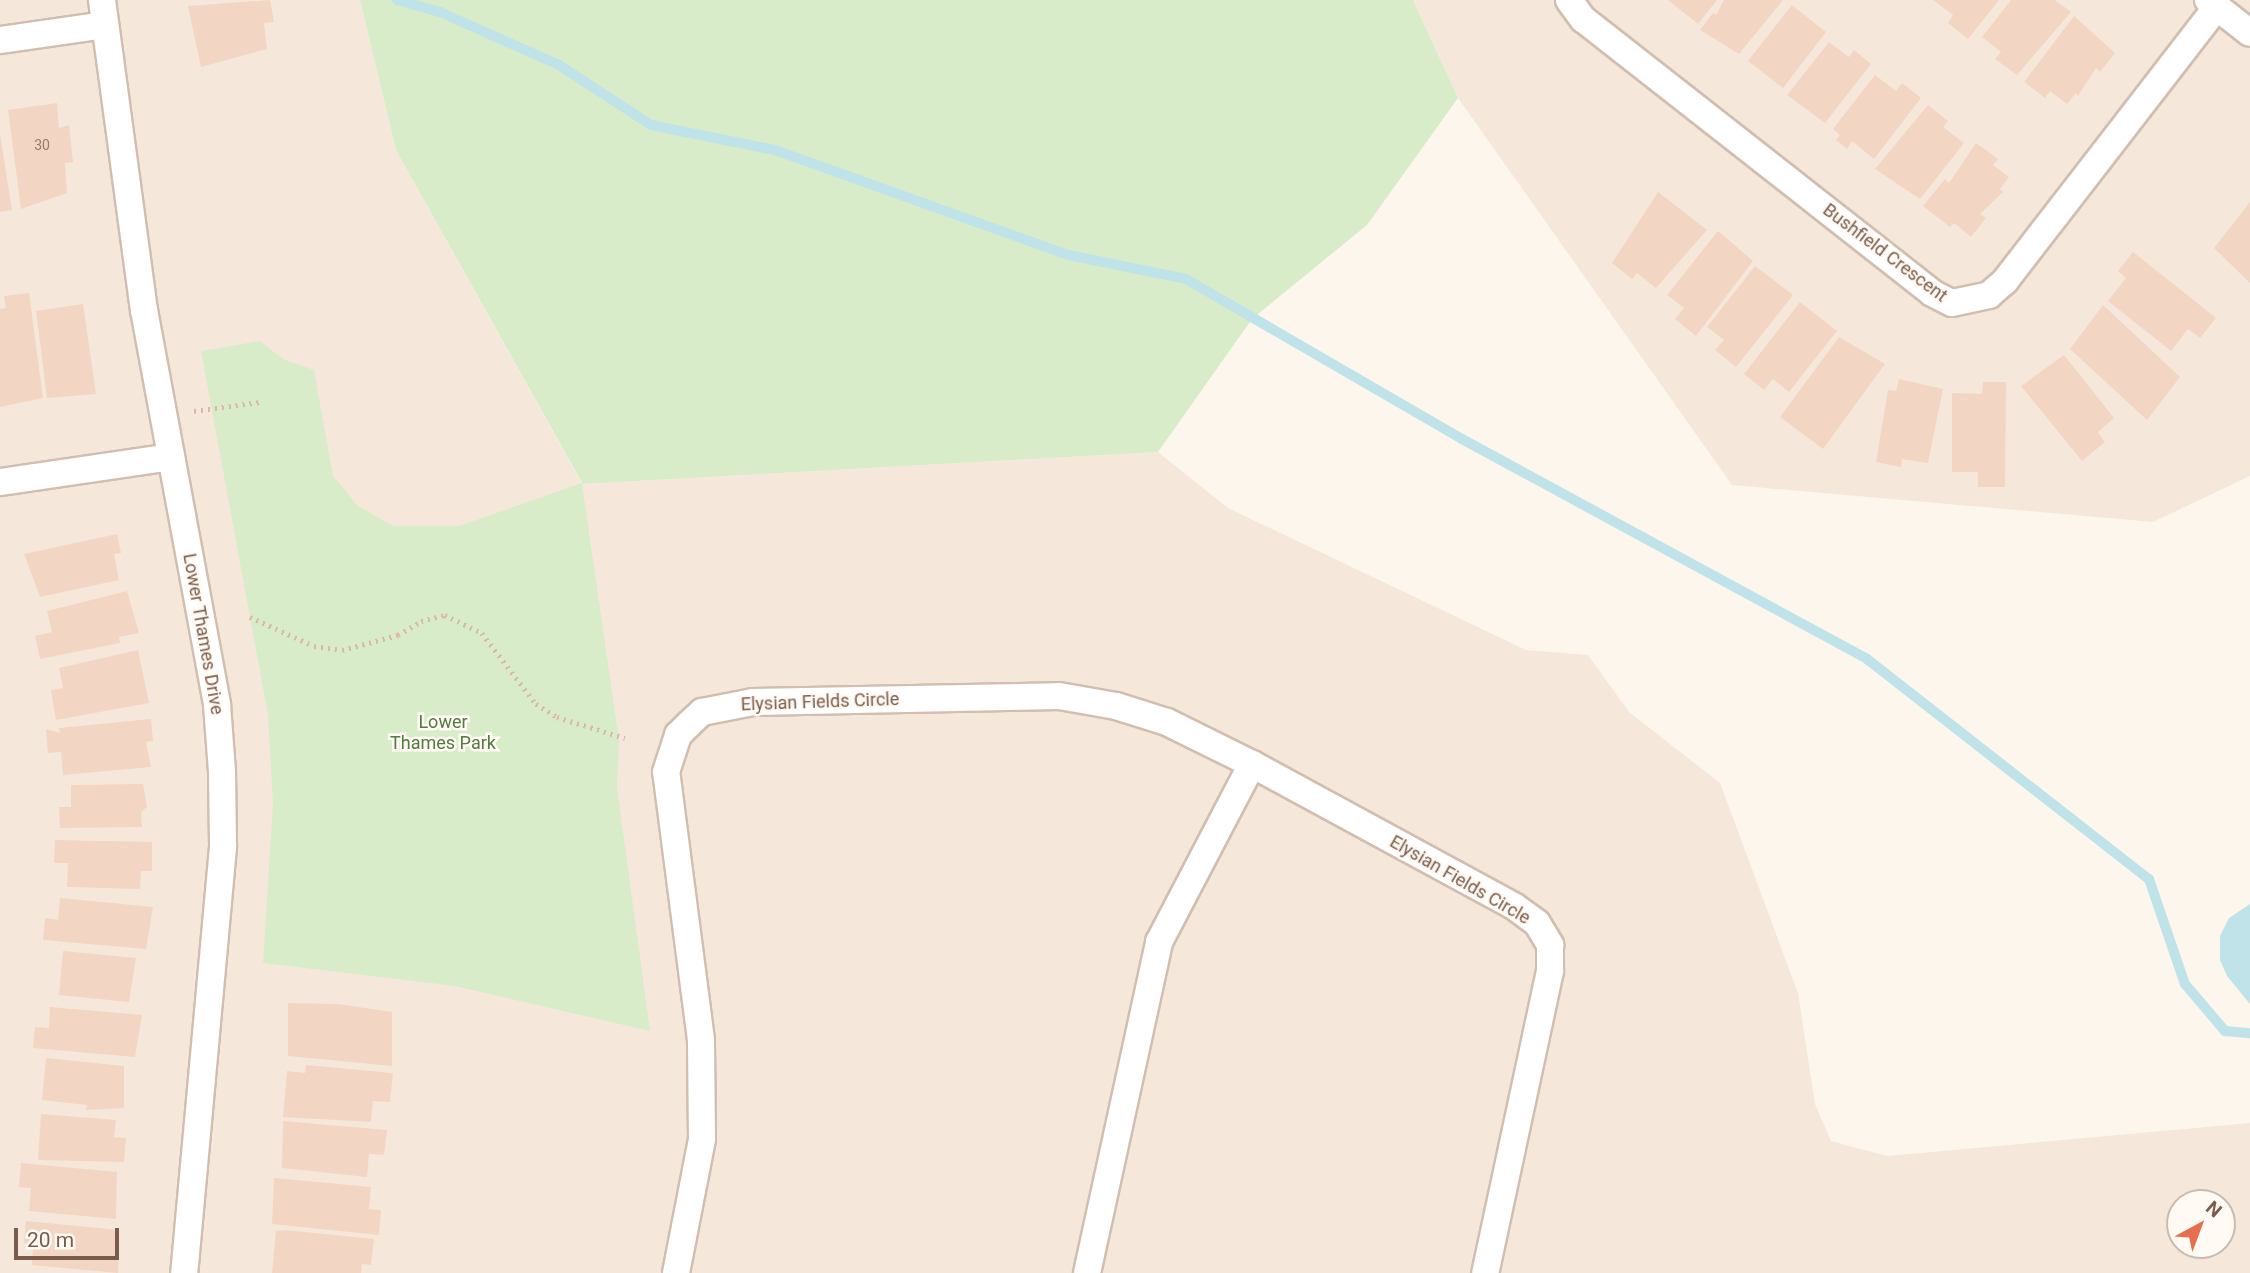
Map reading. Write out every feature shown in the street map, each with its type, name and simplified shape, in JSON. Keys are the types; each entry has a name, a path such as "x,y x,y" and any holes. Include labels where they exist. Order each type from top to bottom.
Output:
{"street":[{"name":"Bushfield Crescent","path":"1569,0 1583,19 1932,293 1952,303 1989,295 2005,281 2213,4"},
{"path":"2213,4 2250,33"},
{"path":"0,40 104,13"},
{"name":"Lower Thames Drive","path":"104,13 144,310 205,631 222,772 223,847 184,1273"},
{"path":"0,482 171,457"},
{"name":"Elysian Fields Circle","path":"676,1273 694,1195 703,1126 701,1040 666,772 678,735 702,712 753,702 1059,696 1116,706 1167,722 1252,764 1515,907 1537,923 1550,945 1550,971 1485,1273"},
{"path":"1087,1273 1158,942 1252,764"}],"path":[{"path":"190,412 260,402"},
{"path":"250,617 314,646 342,650 398,635 421,621 445,615 482,633 536,704 557,717 625,738"}],"shaded area":[{"path":"0,0 360,0 396,150 582,484 1158,452 1228,508 1526,650 1588,655 1629,712 1720,783 1798,993 1815,1104 1831,1141 1887,1156 2250,1123 2250,1273 0,1273"},
{"path":"1413,0 2250,0 2250,476 2153,522 1732,485 1458,98"}],"green space":[{"name":"Lower Thames Park","path":"360,0 1413,0 1458,98 1367,225 1252,319 1158,452 582,484 619,740 617,787 650,1031 455,986 263,963 273,802 268,715 201,351 260,341 283,359 314,370 333,476 358,506 393,526 459,526 582,483 396,150"}],"water":[{"path":"2250,904 2250,1004 2227,976 2220,960 2220,936 2229,918"}],"building":[{"path":"270,0 274,22 264,23 267,49 201,67 188,6"},
{"path":"1668,0 1717,0 1698,24"},
{"path":"1724,0 1783,0 1739,54 1700,30 1713,13 1716,15"},
{"path":"1933,0 1999,0 1968,39 1948,23 1953,15"},
{"path":"2011,0 2055,0 2071,12 2017,75 1995,59 2001,52 1982,37"},
{"path":"1792,5 1826,32 1783,88 1748,61"},
{"path":"2074,16 2115,53 2100,72 2096,68 2078,96 2076,93 2067,104 2050,91 2045,98 2024,82"},
{"path":"1829,42 1849,57 1854,50 1871,64 1825,123 1787,95"},
{"path":"1875,75 1896,91 1902,83 1921,98 1874,159 1852,141 1847,149 1836,140 1840,135 1833,129"},
{"path":"57,103 59,128 69,125 73,162 65,163 67,193 21,209 8,110"},
{"path":"1928,105 1948,121 1943,127 1964,143 1920,199 1875,169"},
{"path":"0,134 12,210 0,212"},
{"path":"1976,143 1998,159 1993,165 2009,177 2000,189 2003,192 1980,214 1986,218 1971,237 1954,223 1950,227 1923,206 1945,179 1949,183"},
{"path":"1658,192 1707,230 1656,288 1637,273 1632,279 1612,263"},
{"path":"2250,202 2250,283 2214,248"},
{"path":"1718,231 1753,261 1696,336 1675,319 1684,308 1667,295"},
{"path":"2133,252 2216,318 2200,338 2188,329 2171,351 2108,301 2126,278 2118,271"},
{"path":"1755,266 1793,295 1736,367 1715,350 1724,340 1707,327"},
{"path":"29,293 43,398 0,407 0,309 6,308 4,296"},
{"path":"1800,302 1837,331 1789,392 1773,379 1764,390 1744,374"},
{"path":"83,304 96,394 47,398 36,311"},
{"path":"2103,305 2180,377 2147,420 2070,349"},
{"path":"1839,337 1885,364 1823,449 1780,417"},
{"path":"2064,355 2114,418 2098,432 2105,442 2082,461 2021,386"},
{"path":"1899,379 1943,389 1928,463 1902,459 1901,467 1876,462 1888,390 1896,391"},
{"path":"1983,382 2006,382 2005,487 1978,487 1978,472 1952,472 1952,393 1982,394"},
{"path":"117,534 121,553 114,554 119,580 40,597 24,554"},
{"path":"127,591 139,633 119,637 120,643 40,659 35,636 52,632 47,611"},
{"path":"138,650 149,703 56,720 51,690 63,688 59,668"},
{"path":"151,719 153,741 146,742 151,767 63,775 61,752 48,753 46,729 60,733 59,728"},
{"path":"143,784 147,807 141,812 142,827 60,828 59,807 71,807 71,785"},
{"path":"55,840 152,842 152,871 141,871 140,889 67,887 68,863 54,863"},
{"path":"60,898 153,907 146,949 43,940 45,918 58,920"},
{"path":"63,951 136,958 129,1002 59,995"},
{"path":"288,1003 338,1004 392,1012 392,1066 288,1056"},
{"path":"50,1007 142,1015 135,1057 33,1048 35,1027 49,1028"},
{"path":"46,1058 124,1066 124,1108 86,1110 87,1105 42,1100"},
{"path":"306,1065 393,1073 390,1102 373,1101 371,1122 283,1117 287,1071 305,1073"},
{"path":"41,1114 116,1120 114,1137 126,1138 124,1162 38,1160"},
{"path":"283,1121 387,1130 384,1155 369,1154 367,1177 282,1168"},
{"path":"21,1163 117,1172 116,1219 29,1211 31,1188 19,1187"},
{"path":"274,1178 371,1187 369,1209 381,1210 379,1235 272,1224"},
{"path":"26,1221 119,1230 118,1273 32,1265 33,1244 24,1243"},
{"path":"276,1231 374,1239 371,1265 362,1264 361,1273 272,1273"}],"waterway":[{"path":"397,0 440,12 559,65 651,125 775,150 1069,255 1186,279 1462,439 1867,659 2149,879 2185,984 2225,1031 2250,1033"}]}
